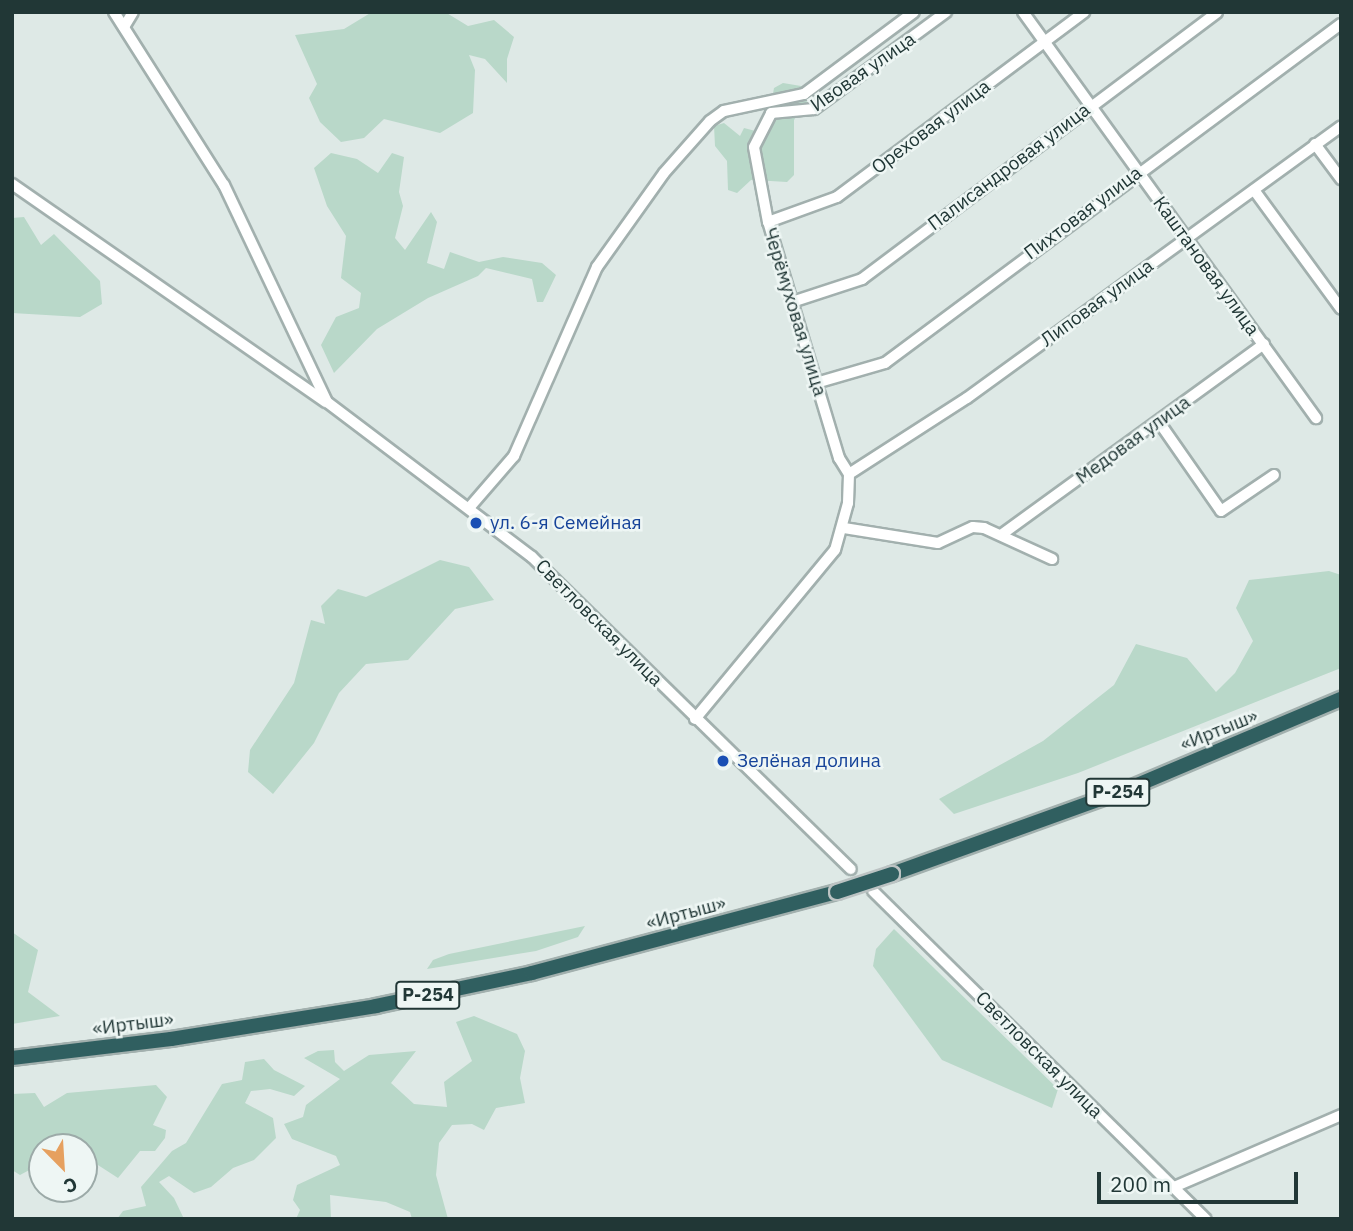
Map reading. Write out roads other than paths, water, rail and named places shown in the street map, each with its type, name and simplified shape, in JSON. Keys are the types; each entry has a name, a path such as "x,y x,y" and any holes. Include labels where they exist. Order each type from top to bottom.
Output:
{"highway":[{"name":"«Иртыш»","path":"12,1058 171,1039 376,1006 532,973 837,892 1123,791 1341,699"}],"street":[{"path":"114,12 224,185 327,402"},
{"path":"124,27 133,12"},
{"name":"Ивовая улица","path":"469,508 514,456 597,267 664,173 718,114 810,90 914,12"},
{"name":"Ивовая улица","path":"754,146 771,113 814,108 946,12"},
{"name":"Каштановая улица","path":"1023,12 1316,418"},
{"name":"Ореховая улица","path":"768,222 837,197 1084,12"},
{"name":"Палисандровая улица","path":"792,302 862,279 1217,12"},
{"name":"Пихтовая улица","path":"816,383 885,363 1137,171 1341,24"},
{"name":"Липовая улица","path":"849,474 967,398 1341,126"},
{"path":"1315,145 1341,179"},
{"name":"Черёмуховая улица","path":"754,146 768,222 839,458 849,474"},
{"name":"Светловская улица","path":"12,184 327,402 532,557 851,869"},
{"path":"1254,190 1341,309"},
{"name":"Медовая улица","path":"1001,535 1264,344"},
{"path":"1159,422 1221,511 1275,475"},
{"path":"695,719 835,550 844,528 849,474"},
{"path":"844,528 938,542 972,527 1001,535 1052,559"},
{"name":"Светловская улица","path":"873,891 1206,1219"},
{"path":"1174,1187 1341,1115"}],"place":[{"name":"ул. 6-я Семейная","path":"476,523"},
{"name":"Зелёная долина","path":"723,761"}]}
